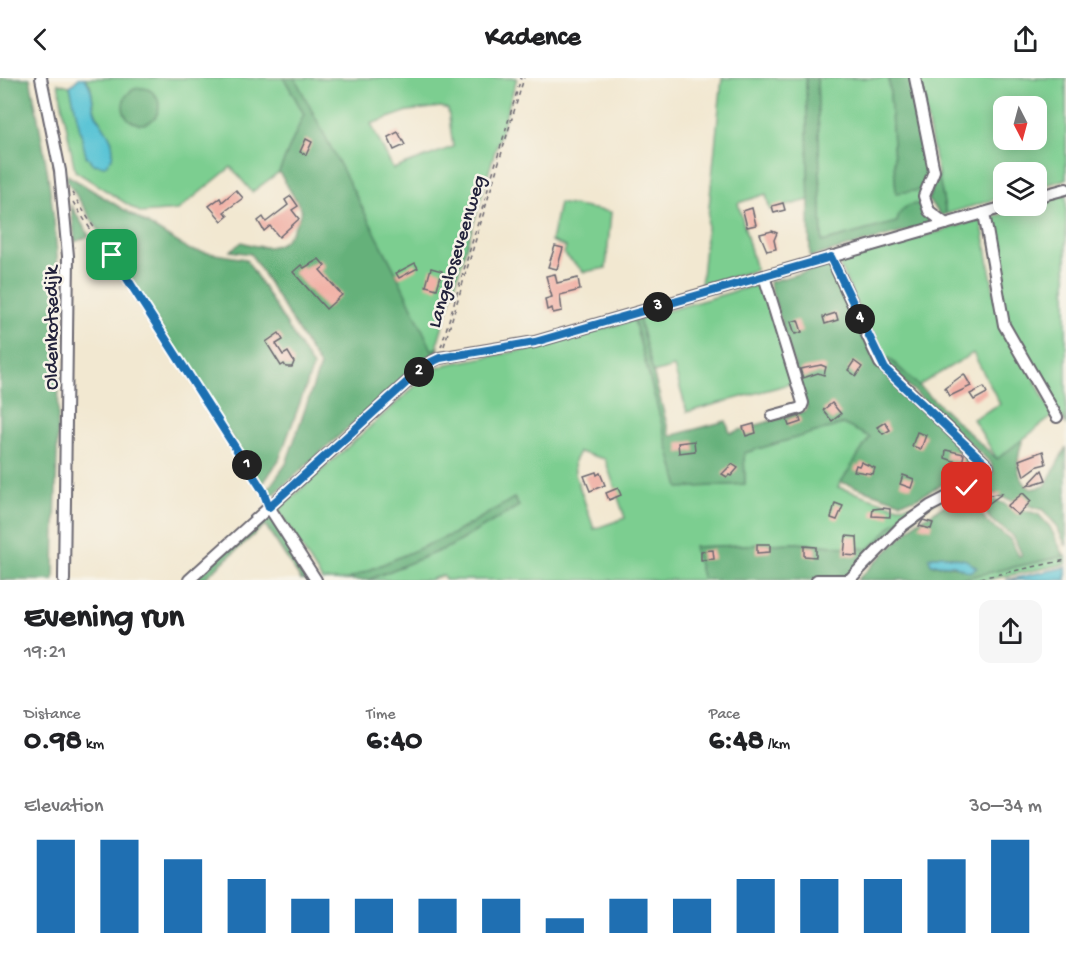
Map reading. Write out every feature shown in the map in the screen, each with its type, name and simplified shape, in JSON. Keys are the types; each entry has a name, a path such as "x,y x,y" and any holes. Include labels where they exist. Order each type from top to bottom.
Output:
{"street":[{"name":"Oldenkotsedijk","path":"41,78 62,190 69,281 64,580"},
{"path":"915,78 934,171 924,196 929,211 946,224"},
{"path":"1047,194 1066,189"},
{"path":"189,580 427,364 440,358 535,342 993,210"},
{"path":"984,213 1004,325 1057,417"},
{"path":"817,580 848,580 902,526 930,506 967,488 988,466 885,369 831,257"},
{"path":"764,276 803,404 801,408 772,416"},
{"path":"269,507 316,580"}],"path":[{"name":"Langeloseveenweg","path":"440,358 522,78"},
{"path":"62,190 69,196 269,507"},
{"path":"62,190 70,191 243,458 265,495 269,507"},
{"path":"971,580 1065,560"}],"green space":[{"path":"0,78 30,78 44,150 54,222 58,271 59,348 54,580 0,580"},
{"path":"84,78 284,78 304,114 279,172 252,192 231,167 178,210 141,213 75,171 58,83 70,86 78,118 112,142 95,112 90,84","holes":["156,95 159,105 131,120 124,112"]},
{"path":"284,78 295,78 395,271 432,350 439,347 437,352 423,360 270,498 266,492 286,464 320,366 251,254 230,251 242,242 265,247 281,243 292,231 302,210 279,172 304,114"},
{"path":"294,78 517,78 436,348 432,351 395,271","holes":["441,107 448,109 453,147 393,169 371,124 408,111"]},
{"path":"722,78 806,78 809,200 770,210 766,194 738,203 756,270 701,286"},
{"path":"806,78 817,78 822,242 897,222 902,210 912,204 922,204 938,223 810,257"},
{"path":"817,78 889,78 896,192 923,190 922,204 897,222 822,242"},
{"path":"889,78 912,78 929,171 923,190 896,193"},
{"path":"919,78 1066,78 1066,179 1047,185 1047,162 993,162 993,200 946,214"},
{"path":"141,88 154,93 159,106 154,119 141,124 128,119 123,106 128,93"},
{"path":"938,173 946,214 942,216 928,200"},
{"path":"67,175 190,250 246,259 313,367 279,460 262,485 67,181"},
{"path":"1065,194 1066,196 1066,424 1007,326 987,218 1047,216 1047,200"},
{"path":"559,203 611,212 606,268 584,272 564,254 566,247 551,241"},
{"path":"71,205 89,236 75,242"},
{"path":"981,219 996,304 1053,416 997,459 973,419 1000,404 973,353 918,386 889,358 883,362 838,262"},
{"path":"830,265 877,364 983,464 970,483 956,477 915,499 900,502 841,482 870,437 843,424 744,453 745,484 679,488 634,320 639,319 670,436 726,421 730,433 805,411 807,408 769,282"},
{"path":"763,283 793,383 687,412 674,367 653,373 639,319"},
{"path":"634,320 679,487 745,484 744,453 843,424 870,437 838,487 895,506 918,505 868,549 796,543 695,547 703,580 445,580 443,575 429,580 368,580 451,546 518,506 514,498 471,525 432,545 346,580 322,580 278,510 433,370 448,364 535,348","holes":["579,452 605,459 625,518 594,529 575,474 574,461"]},
{"path":"889,358 997,459 1023,439 1018,460 1019,473 1021,479 1031,489 1045,486 1066,447 1066,546 1056,525 1043,510 1004,498 978,486 994,473 991,463 883,362"},
{"path":"950,486 962,486 924,509 855,573 828,580 703,580 694,547 796,543 869,549 895,522 921,501"},
{"path":"971,490 1012,507 1038,514 1050,527 1064,556 955,580 857,580 917,522 967,492 987,522 1010,539 1019,556 1022,555 1013,536 990,519","holes":["932,556 948,556 966,560 962,567 933,565"]},
{"path":"514,498 519,506 451,546 368,580 346,580 453,534"},
{"path":"268,513 312,580 301,580 265,525 203,580 194,580"},
{"path":"1066,556 1066,564 986,580 955,580"}],"water":[{"path":"79,78 84,78 89,85 94,109 112,144 112,158 105,166 93,164 86,156 70,86"},
{"path":"941,555 966,560 977,568 969,572 954,565 931,564 929,558"},
{"path":"1066,567 1066,580 1006,580"}],"building":[{"path":"398,132 405,145 394,150 388,137"},
{"path":"306,139 312,142 306,155 300,152"},
{"path":"236,190 243,198 224,212 228,216 222,221 209,206 220,198 222,202"},
{"path":"291,196 298,206 292,210 299,219 279,237 270,226 264,231 258,221 263,217 266,222 288,205 285,200"},
{"path":"783,203 785,210 774,213 772,206"},
{"path":"752,208 756,225 747,227 743,211"},
{"path":"772,231 777,233 774,240 776,249 767,251 760,234"},
{"path":"555,246 563,248 557,269 548,267"},
{"path":"319,259 325,266 320,270 342,295 326,309 293,272 301,265 304,268"},
{"path":"415,263 418,268 399,278 396,273"},
{"path":"431,268 442,271 437,289 426,286"},
{"path":"555,274 557,283 578,278 580,290 560,295 562,311 553,313 552,308 547,310 545,299 552,297 546,276"},
{"path":"836,313 838,320 825,324 823,317"},
{"path":"798,320 802,332 795,334 791,322"},
{"path":"279,333 283,340 276,344 283,355 288,352 294,362 292,367 286,367 284,364 281,366 266,342"},
{"path":"854,361 862,367 856,376 848,370"},
{"path":"821,365 826,367 824,375 818,373 803,378 800,369"},
{"path":"964,374 971,386 950,396 945,388"},
{"path":"984,387 987,393 974,400 970,394"},
{"path":"832,403 841,414 832,421 823,410"},
{"path":"799,416 801,422 789,426 787,420"},
{"path":"885,422 890,430 883,434 877,427"},
{"path":"754,424 756,433 746,436 743,427"},
{"path":"917,432 926,435 921,449 912,446"},
{"path":"694,441 695,451 679,453 678,443"},
{"path":"946,450 964,454 962,464 945,458"},
{"path":"1043,451 1046,464 1038,466 1024,476 1019,460"},
{"path":"861,462 875,468 873,474 854,471 856,465 859,466"},
{"path":"732,464 738,468 731,476 727,477 722,474"},
{"path":"1042,470 1046,480 1027,486"},
{"path":"596,472 597,475 600,473 605,485 590,491 584,476"},
{"path":"903,475 914,479 911,488 900,484"},
{"path":"618,488 621,495 609,500 606,493"},
{"path":"982,490 984,496 1003,493 984,507 983,502 978,503 976,491"},
{"path":"1023,493 1031,501 1018,515 1007,506"},
{"path":"835,503 843,506 837,520 831,518"},
{"path":"873,509 890,509 890,517 872,516"},
{"path":"923,520 933,523 931,529 919,526"},
{"path":"846,536 857,537 858,556 844,555"},
{"path":"757,544 770,544 770,552 757,553"},
{"path":"804,546 816,547 816,557 804,556"},
{"path":"713,550 714,559 701,560 701,551"}],"route":[{"path":"112,255 263,491 269,507 427,364 440,358 535,342 831,257 880,363 988,466 967,488"}]}
